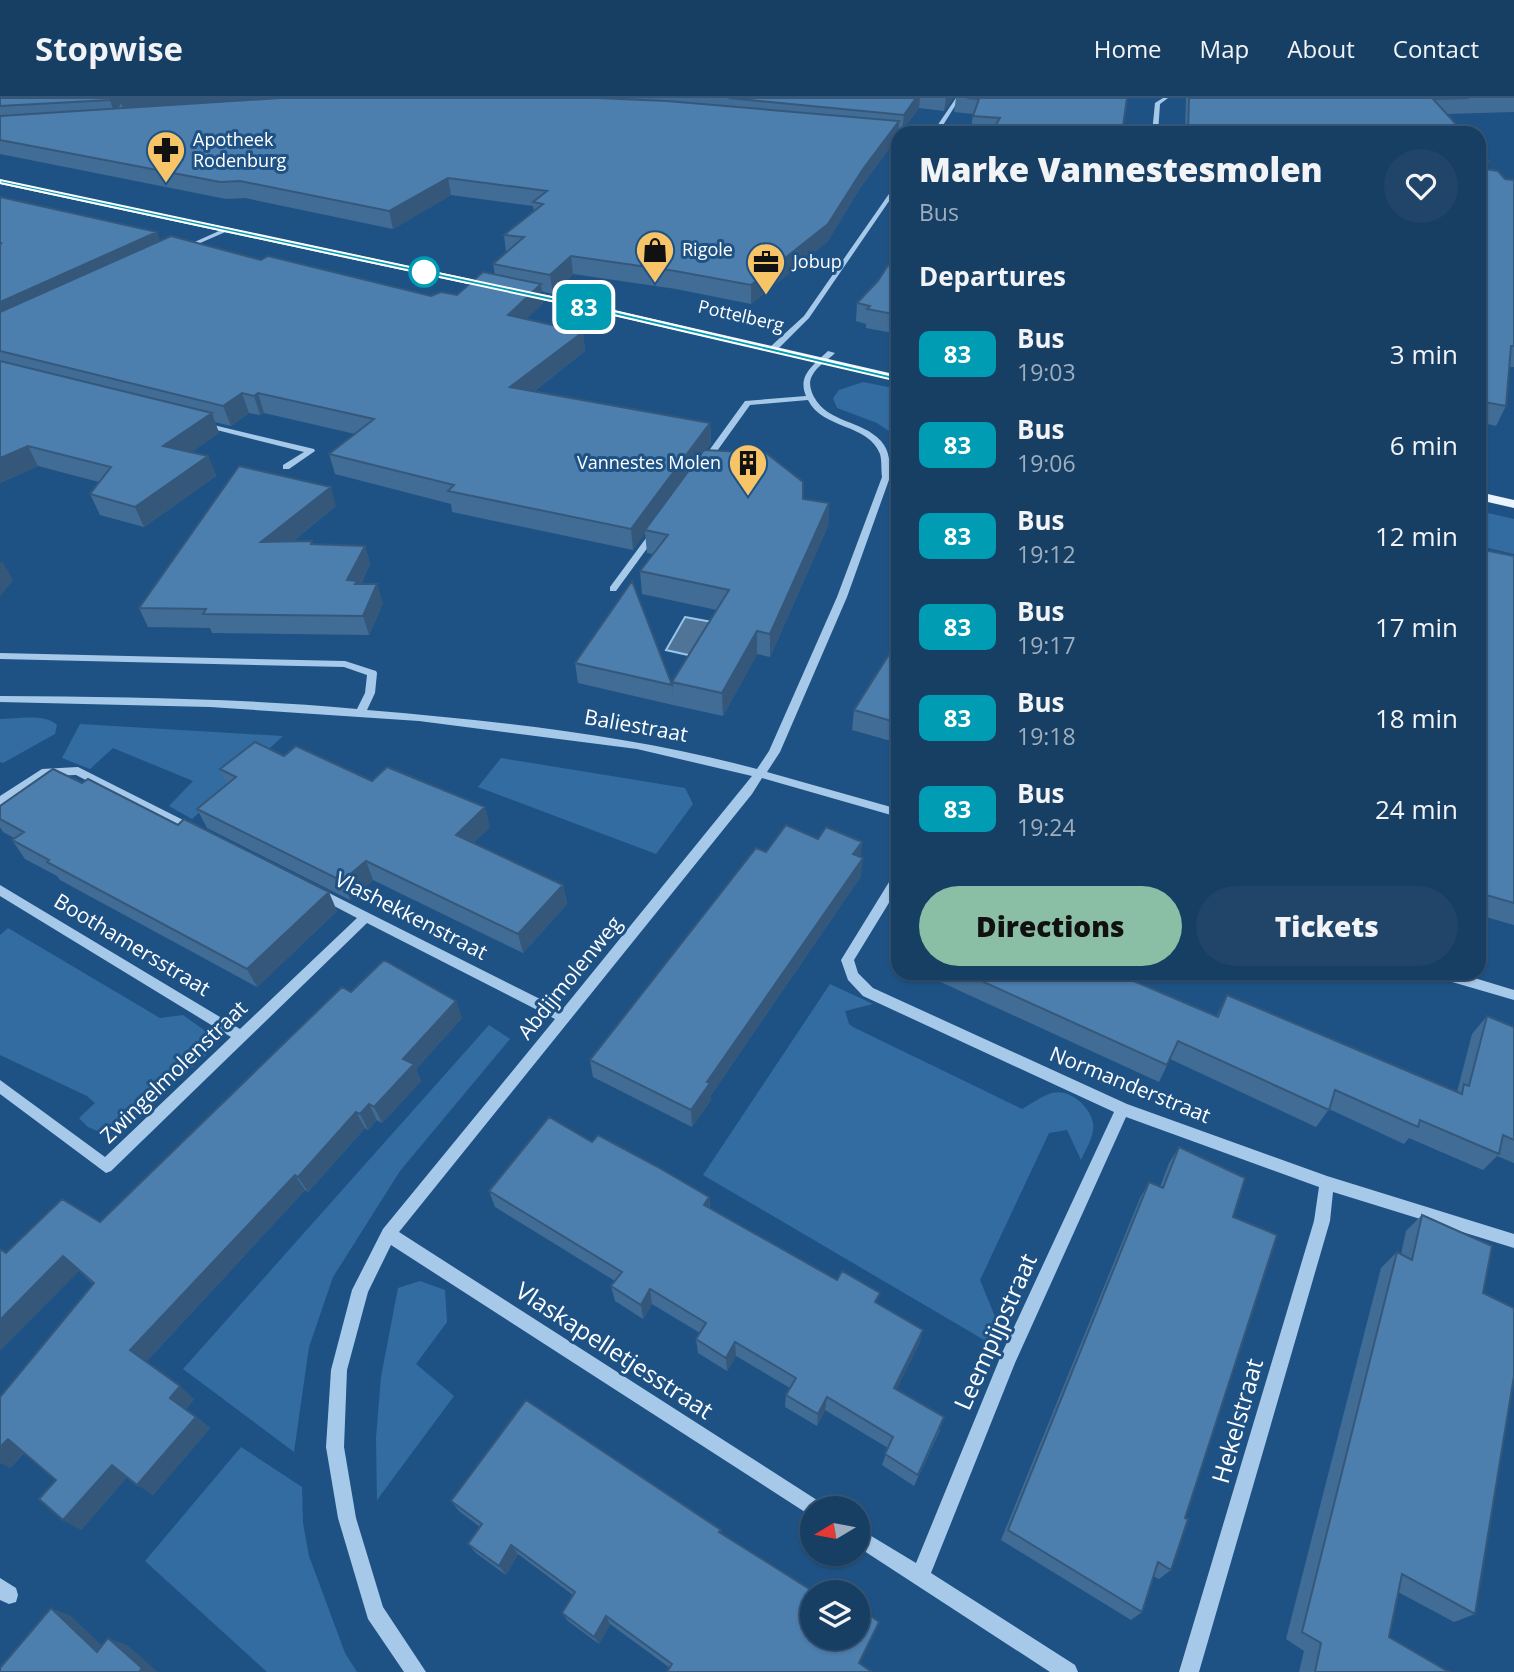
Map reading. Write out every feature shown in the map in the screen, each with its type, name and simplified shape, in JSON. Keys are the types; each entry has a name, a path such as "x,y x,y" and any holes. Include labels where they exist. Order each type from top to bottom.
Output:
{"main road":[{"name":"Pottelberg","path":"0,182 777,346 891,365"},
{"name":"Pottelberg","path":"777,346 822,362 891,377"},
{"path":"1486,497 1514,503"}],"street":[{"path":"940,126 958,98"},
{"path":"1156,126 1158,103 1166,98"},
{"path":"777,346 807,317 891,193"},
{"path":"177,251 228,229"},
{"path":"701,468 748,403 810,398 808,376 831,353"},
{"name":"Abdijmolenweg","path":"416,1672 375,1612 346,1518 335,1447 339,1370 360,1290 388,1234 565,1018 760,774 774,752 842,597 886,477 888,461 880,443 824,413 810,398"},
{"path":"189,421 311,451 286,467"},
{"path":"613,589 661,523"},
{"path":"0,656 345,664 372,673 370,693 361,711"},
{"name":"Baliestraat","path":"0,699 188,702 361,711 468,721 648,748 760,774 891,811"},
{"path":"0,802 46,772 78,771 201,833"},
{"name":"Normanderstraat","path":"891,888 847,960 853,975 868,992 1122,1109 1327,1183 1514,1241"},
{"name":"Vlashekkenstraat","path":"311,889 565,1018"},
{"name":"Boothamersstraat","path":"0,890 242,1037"},
{"name":"Zwingelmolenstraat","path":"0,1086 106,1166 366,916"},
{"path":"1464,980 1514,995"},
{"name":"Leempijpstraat","path":"919,1577 1008,1359 1122,1109"},
{"name":"Hekelstraat","path":"1189,1672 1322,1221 1327,1183"},
{"name":"Vlaskapelletjesstraat","path":"388,1234 800,1499"},
{"path":"870,1544 1068,1672"}],"shaded area":[{"path":"863,382 891,388 891,432 877,423 837,408 833,398 839,390"},
{"path":"1486,513 1514,519 1514,554 1486,548"},
{"path":"685,617 712,622 693,656 666,650"},
{"path":"38,718 57,725 55,734 3,763 0,762 0,719"},
{"path":"80,724 283,736 192,819 169,806 193,781 113,748 90,769 62,758"},
{"path":"501,758 685,788 693,804 656,854 478,787"},
{"path":"8,928 160,1018 183,1015 204,1030 212,1041 205,1056 123,1130 102,1133 88,1127 79,1118 95,1103 87,1096 0,1055 0,935"},
{"path":"830,984 873,1004 845,1011 849,1024 853,1027 1022,1109 1044,1096 1059,1092 1072,1096 1088,1110 1093,1132 1081,1160 1067,1130 1049,1133 980,1280 1003,1336 999,1343 991,1344 703,1175"},
{"path":"489,1025 510,1039 400,1171 333,1277 309,1347 294,1452 183,1369"},
{"path":"420,1281 445,1290 447,1322 416,1364 454,1396 377,1500 376,1438 381,1377 398,1288"},
{"path":"241,1447 302,1487 303,1523 309,1556 345,1653 357,1672 267,1672 145,1561"}],"building":[{"path":"0,98 111,98 0,106"},
{"path":"280,98 598,98 667,101 899,121 895,126 891,126 891,132 828,224 751,285 571,256 550,275 493,264 524,237 504,235 543,204 533,202 547,191 448,178 389,211 240,181 220,182 0,140 0,116"},
{"path":"729,98 916,98 904,115"},
{"path":"967,98 1127,98 1123,126 995,126 1000,118 973,116 979,99"},
{"path":"1189,98 1469,98 1433,99 1458,126 1188,126"},
{"path":"1486,169 1498,171 1505,179 1514,180 1514,346 1511,346 1506,406 1486,402"},
{"path":"0,197 157,232 0,302"},
{"path":"171,236 261,260 268,256 431,296 441,292 457,295 483,272 541,284 508,315 583,332 510,387 710,423 631,529 448,491 454,485 329,454 374,419 258,393 254,396 242,393 223,406 0,351 0,312"},
{"path":"891,261 891,314 867,309 870,306 857,303 878,281"},
{"path":"0,361 212,413 163,446 208,456 135,507 90,494 111,467 28,446 0,458"},
{"path":"704,450 766,453 803,482 803,499 829,503 770,634 757,631 722,693 672,682 729,590 640,571 668,535 645,530"},
{"path":"239,466 331,487 261,542 312,541 311,544 365,546 347,580 357,581 355,584 377,584 363,616 203,614 206,609 139,608"},
{"path":"1486,550 1514,556 1514,903 1486,895"},
{"path":"632,581 672,685 575,663"},
{"path":"891,651 891,721 854,710"},
{"path":"255,742 284,756 296,746 372,781 387,767 485,807 456,835 563,885 518,934 366,861 342,881 197,809 236,777 220,769"},
{"path":"53,769 82,783 88,779 178,825 184,819 329,892 247,969 47,862 49,860 12,840 24,832 0,819 0,806"},
{"path":"786,825 818,839 826,827 862,842 853,854 863,858 707,1082 710,1083 691,1110 590,1060 756,848 766,852"},
{"path":"384,960 456,1001 403,1059 414,1064 374,1107 369,1104 360,1114 356,1112 298,1177 295,1175 130,1350 180,1386 170,1398 196,1417 137,1485 112,1465 63,1520 39,1499 56,1480 8,1439 0,1447 0,1397 94,1283 63,1256 0,1320 0,1249 6,1253 62,1199 100,1222 342,987 351,992"},
{"path":"979,980 1131,980 1218,1017 1227,995 1462,1094 1464,1084 1469,1086 1487,1016 1514,1027 1514,1140 1503,1135 1499,1154 1420,1120 1418,1127 1335,1090 1329,1110 1178,1041 1167,1065"},
{"path":"549,1117 592,1142 598,1135 656,1166 709,1197 704,1205 837,1280 842,1271 880,1293 875,1302 923,1330 894,1388 944,1417 918,1475 885,1454 893,1437 827,1397 818,1414 786,1395 796,1378 735,1342 726,1358 696,1339 706,1323 650,1289 641,1305 611,1286 622,1272 489,1191"},
{"path":"1179,1147 1245,1178 1233,1217 1277,1235 1185,1518 1188,1519 1171,1570 1158,1562 1142,1612 1008,1530 1149,1182 1163,1188"},
{"path":"1422,1215 1492,1246 1483,1293 1514,1308 1514,1376 1475,1614 1402,1574 1389,1637 1449,1672 1315,1672 1321,1643 1302,1632 1397,1252 1412,1260"},
{"path":"526,1400 721,1530 719,1532 800,1583 800,1650 865,1650 859,1663 872,1672 667,1672 672,1664 606,1616 594,1637 562,1613 575,1592 511,1545 499,1566 468,1544 482,1524 451,1501"},
{"path":"51,1608 97,1652 108,1638 142,1668 139,1672 0,1672 0,1668"},
{"path":"870,1616 879,1622 870,1640"}],"bus line":[{"name":"83","path":"0,182 575,304 891,377"}],"place":[{"name":"Apotheek Rodenburg","path":"166,184"},
{"name":"Rigole","path":"655,284"},
{"name":"Jobup","path":"766,296"},
{"name":"Vannestes Molen","path":"748,497"}]}
